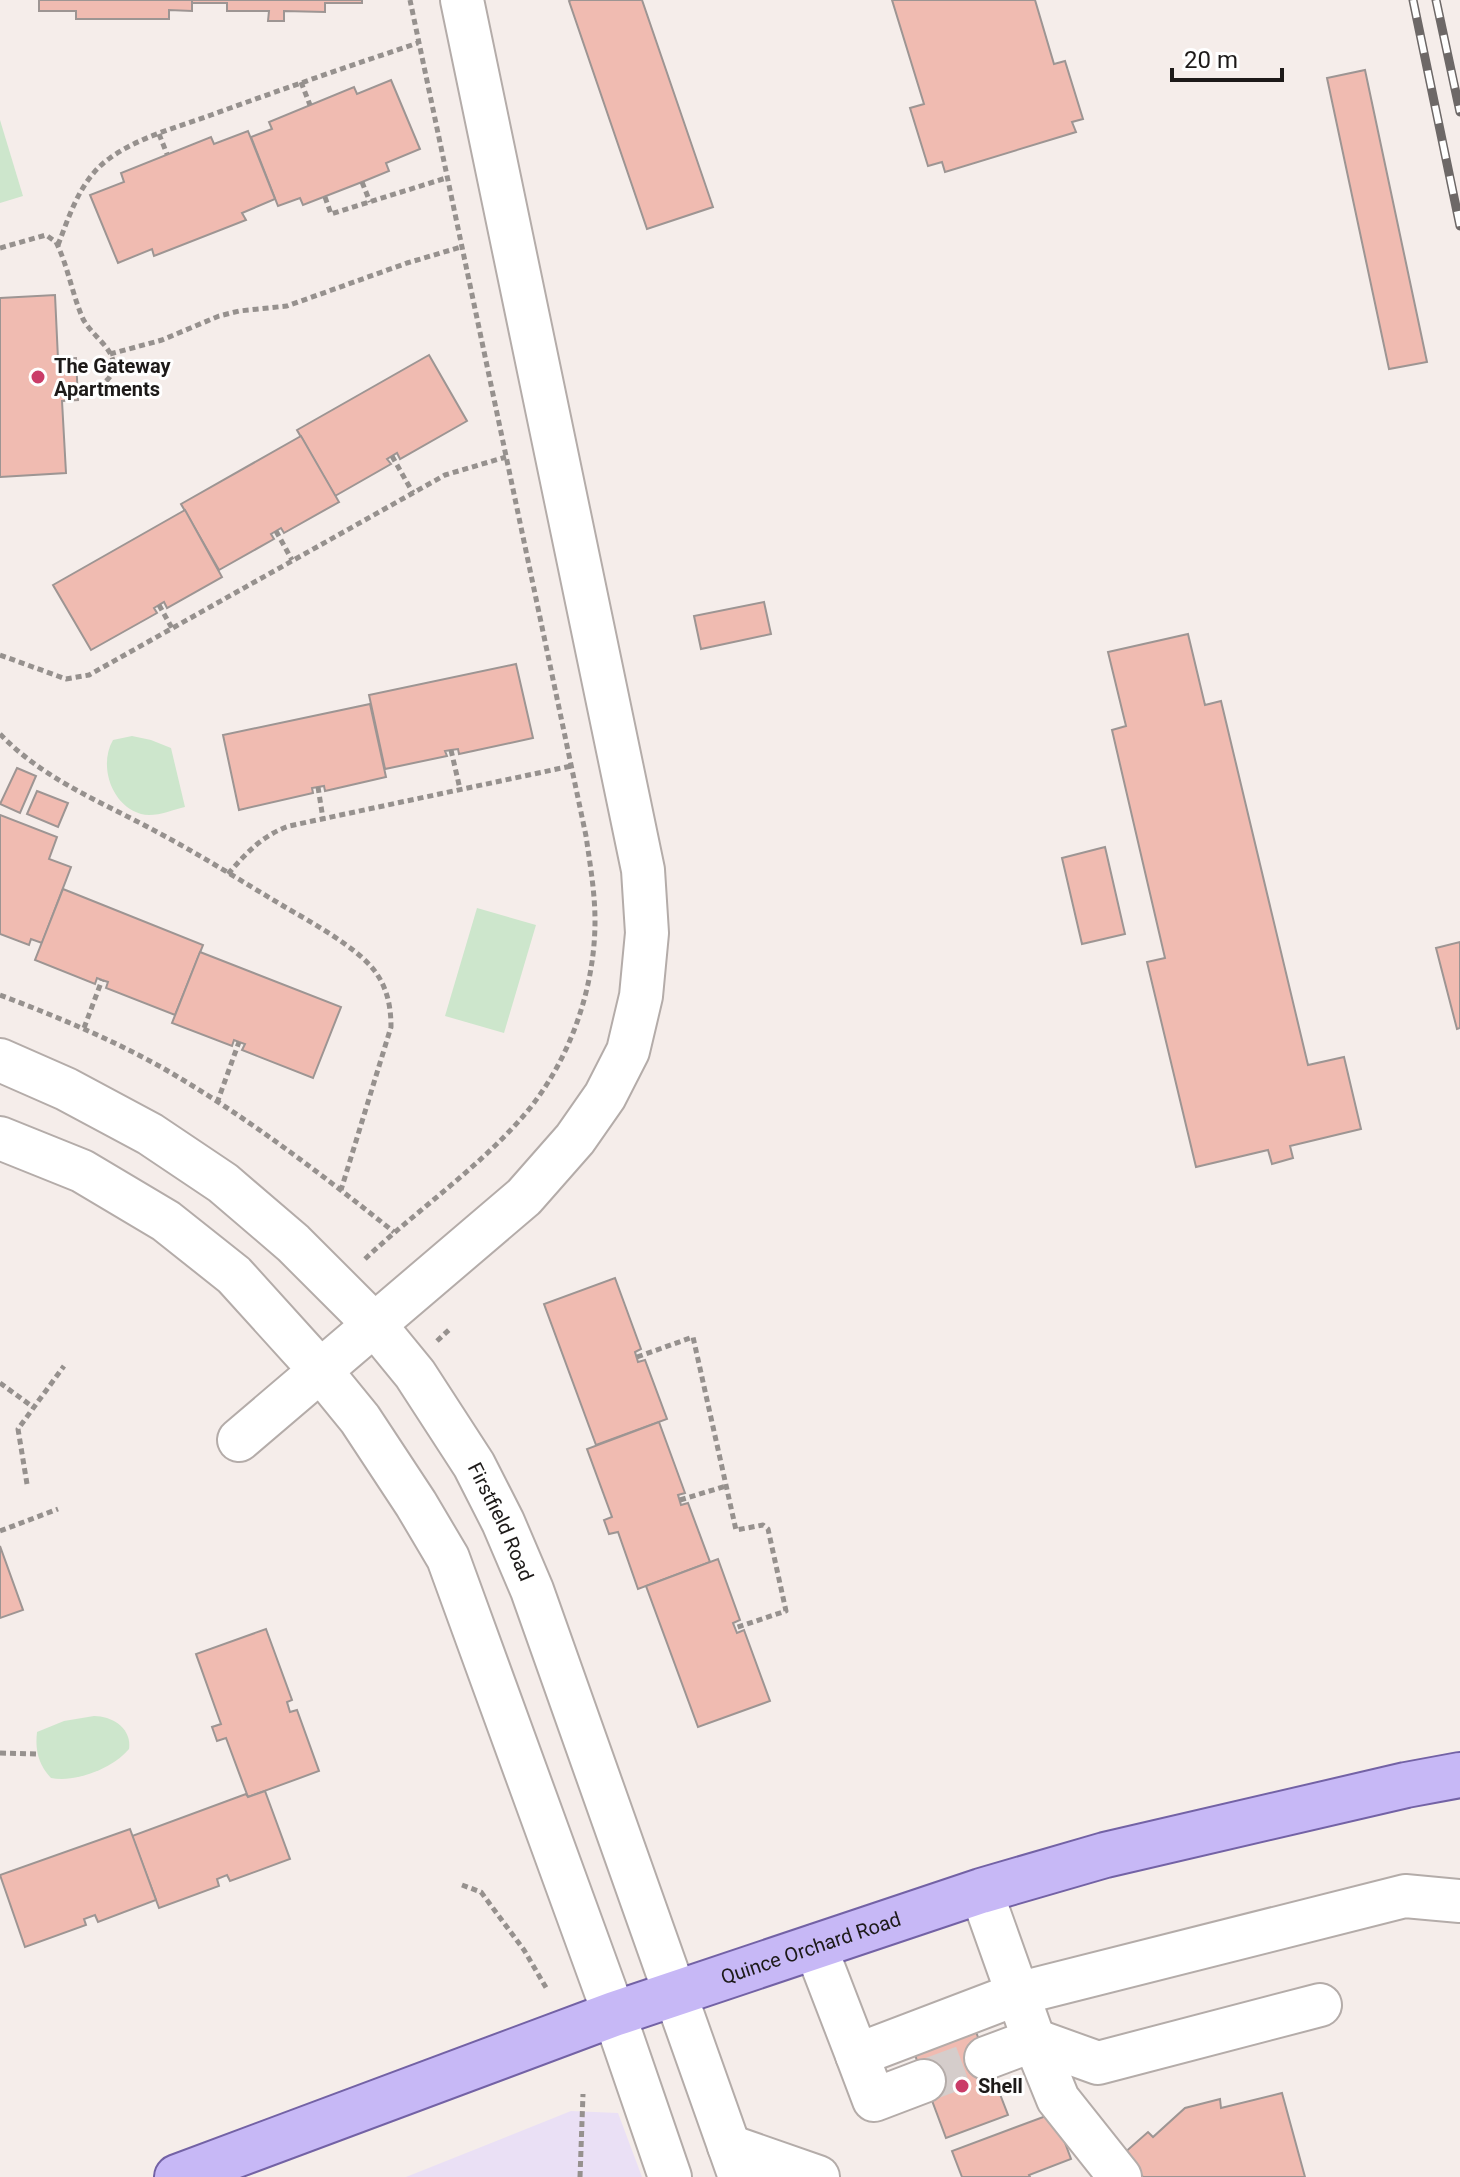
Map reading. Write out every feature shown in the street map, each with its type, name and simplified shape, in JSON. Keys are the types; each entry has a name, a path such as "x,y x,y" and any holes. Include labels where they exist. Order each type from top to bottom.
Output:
{"main road":[{"name":"Quince Orchard Road","path":"177,2177 614,2014 981,1891 1105,1855 1460,1775"}],"street":[{"path":"239,1440 524,1197 575,1139 605,1096 628,1051 641,996 647,933 643,870 462,0"},
{"name":"Firstfield Road","path":"0,1060 66,1089 150,1134 223,1183 384,1316 415,1374 466,1452 503,1522 532,1590 735,2162"},
{"path":"0,1138 82,1171 166,1221 234,1275 360,1419 416,1504 448,1558 670,2177"},
{"path":"981,1891 1058,2099 1120,2177"},
{"path":"857,2055 1017,1994 1405,1896 1460,1901"},
{"path":"815,1946 874,2100 924,2081"},
{"path":"986,2058 1034,2040 1098,2063 1320,2005"},
{"path":"735,2162 818,2177"}],"path":[{"path":"384,1316 357,1266 481,1158 537,1099 551,1077 579,1016 593,950 595,909 594,885 571,766 410,0"},
{"path":"58,245 73,205 88,179 109,158 159,134 418,43"},
{"path":"301,82 310,105"},
{"path":"159,134 167,154"},
{"path":"325,197 331,214 446,178"},
{"path":"362,182 370,202"},
{"path":"0,248 46,235 58,245 83,319 113,361 110,378 98,388 78,395"},
{"path":"110,354 162,340 219,316 287,306 417,259 461,247"},
{"path":"392,456 413,493"},
{"path":"0,655 56,677 77,679 104,667 445,475 506,457"},
{"path":"276,531 292,560"},
{"path":"159,605 172,628"},
{"path":"0,734 36,767 162,834 312,923 360,956 373,969 391,1005 391,1027 341,1190"},
{"path":"451,750 460,789"},
{"path":"228,874 258,842 274,831 571,766"},
{"path":"318,787 323,819"},
{"path":"84,1028 102,980"},
{"path":"0,995 84,1028 162,1068 341,1190 394,1232"},
{"path":"217,1103 239,1042"},
{"path":"637,1357 693,1337 736,1530 763,1525 768,1529 786,1611 735,1628"},
{"path":"27,1484 18,1429 64,1366"},
{"path":"0,1383 33,1407"},
{"path":"680,1500 726,1486"},
{"path":"0,1531 58,1509"},
{"path":"0,1753 37,1754"},
{"path":"462,1885 481,1892 524,1950 548,1991"},
{"path":"580,2177 583,2094"}],"shaded area":[{"path":"571,2111 618,2113 642,2177 406,2177"}],"green space":[{"path":"0,120 23,196 0,203"},
{"path":"132,736 171,748 185,807 146,815 131,810 115,794 108,773 109,750 113,740"},
{"path":"477,908 536,925 504,1033 445,1016"},
{"path":"94,1716 108,1718 120,1725 127,1735 129,1749 104,1768 82,1776 51,1778 38,1756 37,1732 64,1721"}],"building":[{"path":"39,0 192,0 192,11 169,10 169,19 76,19 76,11 39,11"},
{"path":"192,0 362,0 362,3 325,3 325,12 284,11 284,21 268,21 269,11 227,11 227,3 192,3"},
{"path":"571,0 642,0 713,207 647,229"},
{"path":"892,0 1035,0 1054,64 1065,61 1083,119 1072,122 1076,132 945,172 942,162 928,166 910,108 924,104"},
{"path":"1365,70 1427,362 1389,369 1327,78"},
{"path":"391,80 420,149 386,163 389,171 362,182 303,205 300,198 278,206 251,137 272,129 269,122 354,87 357,94"},
{"path":"248,131 275,199 242,213 246,220 154,256 152,249 118,263 90,195 124,182 121,173 211,137 214,144"},
{"name":"The Gateway Apartments","path":"55,295 58,359 76,358 78,400 62,401 66,473 0,477 0,298"},
{"path":"429,355 467,421 400,459 397,453 387,459 391,464 335,496 297,430"},
{"path":"301,436 339,502 284,533 281,528 271,534 274,539 219,570 181,504"},
{"path":"185,510 222,577 167,608 164,602 154,608 157,613 91,650 53,585"},
{"path":"764,602 771,634 701,649 694,616"},
{"path":"1188,634 1205,705 1221,701 1308,1065 1344,1057 1361,1129 1290,1146 1293,1158 1272,1164 1268,1150 1196,1167 1147,962 1165,958 1112,730 1126,726 1108,652"},
{"path":"516,664 533,738 459,754 458,749 445,751 447,756 385,769 369,695"},
{"path":"370,704 386,777 325,791 324,786 312,788 313,793 239,810 223,735"},
{"path":"17,768 36,776 20,813 0,804"},
{"path":"37,791 68,803 58,827 27,814"},
{"path":"0,815 57,837 49,859 71,867 42,943 31,939 29,945 0,934"},
{"path":"1105,847 1125,934 1082,944 1062,858"},
{"path":"63,889 203,945 175,1015 106,988 108,982 97,978 95,984 35,960"},
{"path":"1460,942 1460,1028 1457,1029 1436,948"},
{"path":"200,952 341,1007 313,1078 242,1050 245,1044 234,1040 232,1046 172,1023"},
{"path":"615,1278 641,1349 635,1352 638,1362 645,1360 667,1419 596,1445 544,1304"},
{"path":"659,1422 685,1493 678,1495 681,1505 688,1503 710,1562 638,1589 618,1532 609,1534 604,1520 612,1517 587,1449"},
{"path":"0,1546 23,1610 0,1618"},
{"path":"718,1559 740,1620 733,1623 737,1633 744,1630 770,1701 698,1727 646,1586"},
{"path":"266,1629 292,1700 287,1702 290,1712 297,1710 319,1771 248,1797 226,1738 217,1741 212,1727 221,1724 196,1654"},
{"path":"265,1791 290,1859 230,1881 227,1875 217,1879 219,1886 159,1908 132,1836 246,1794 248,1797"},
{"path":"130,1829 156,1900 98,1922 95,1915 84,1919 86,1925 25,1947 0,1875"},
{"path":"976,2032 1008,2115 946,2138 915,2055"},
{"path":"1282,2093 1305,2177 1143,2177 1123,2154 1148,2132 1153,2137 1185,2108 1220,2099 1221,2108"},
{"path":"1054,2113 1071,2159 1030,2177 962,2177 952,2151"}],"tunnel":[{"path":"924,2081 986,2058"}],"railway":[{"path":"1413,0 1460,226"},
{"path":"1436,0 1460,112"}],"place":[{"name":"The Gateway Apartments","path":"38,377"},
{"name":"Shell","path":"962,2086"}]}
